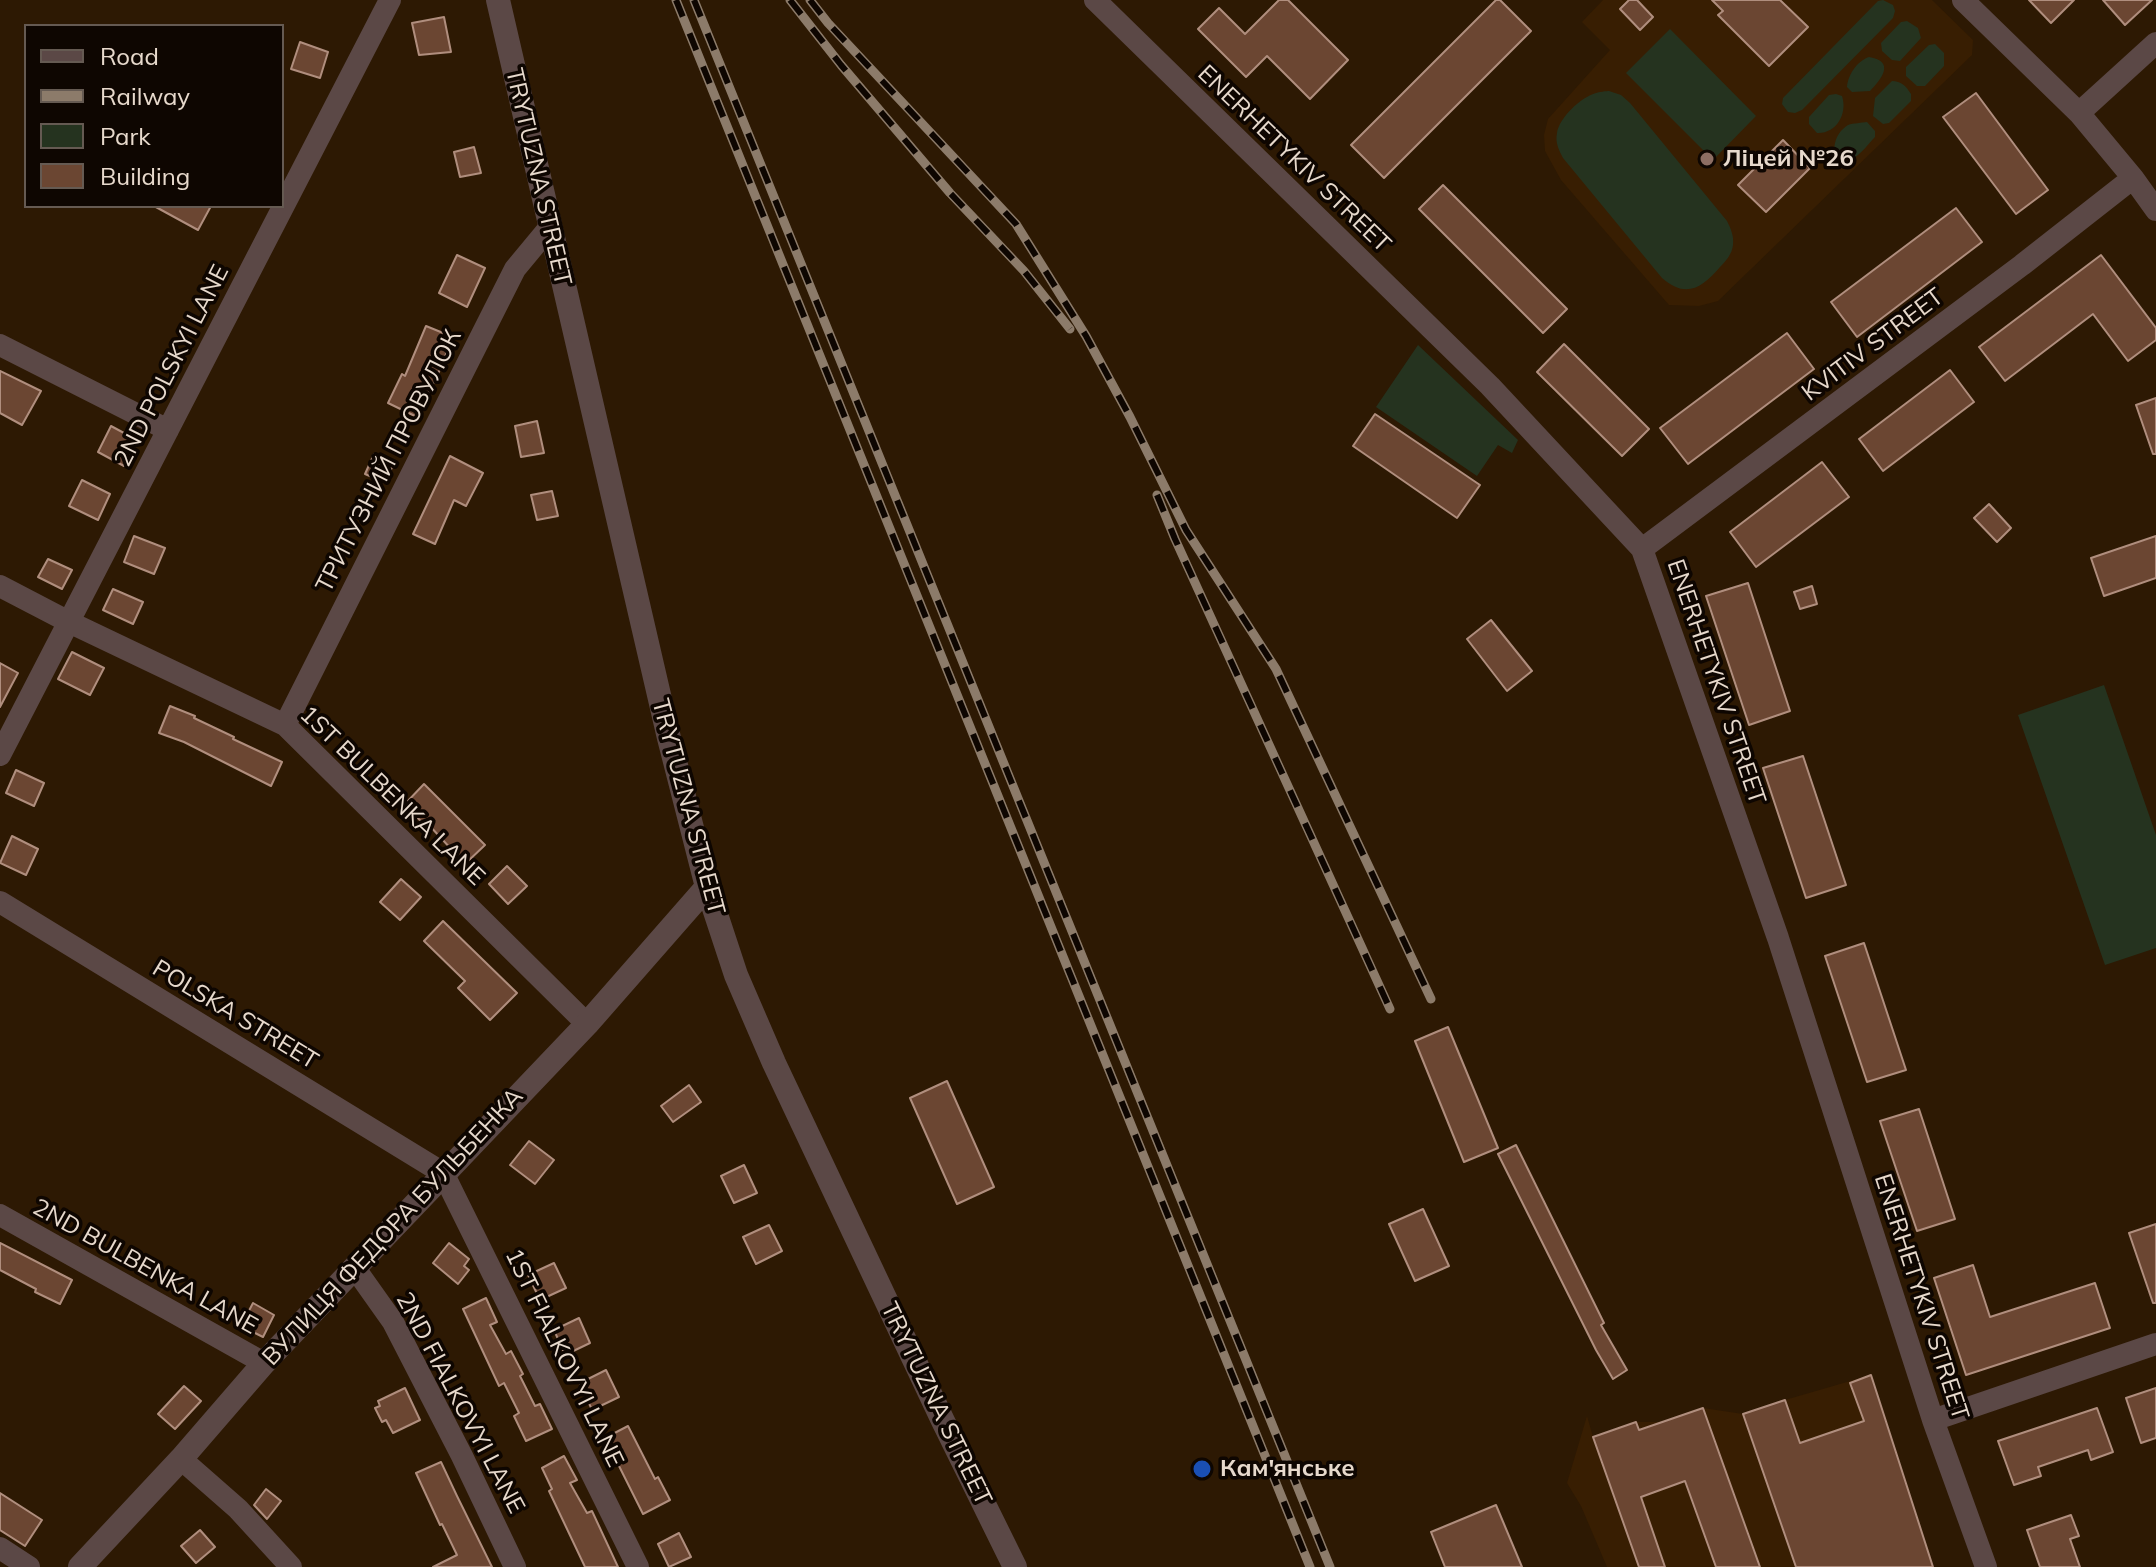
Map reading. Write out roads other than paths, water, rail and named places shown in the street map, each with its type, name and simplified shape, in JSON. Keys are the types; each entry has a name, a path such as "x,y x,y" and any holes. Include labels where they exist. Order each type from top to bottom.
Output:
{"street":[{"name":"2ND POLSKYI LANE","path":"284,205 390,0"},
{"name":"TRYTUZNA STREET","path":"498,0 669,738 707,887 736,975 774,1063 1015,1567"},
{"name":"ENERHETYKIV STREET","path":"1095,0 1490,386 1642,549 1778,938 1933,1420 1986,1567"},
{"path":"1963,0 2079,113 2156,210"},
{"path":"2079,113 2156,43"},
{"name":"KVITIV STREET","path":"1642,549 1948,321 2133,178"},
{"name":"2ND POLSKYI LANE","path":"0,755 283,208"},
{"name":"ТРИТУЗНИЙ ПРОВУЛОК","path":"285,725 515,269 549,228"},
{"path":"0,345 168,430"},
{"name":"1ST BULBENKA LANE","path":"0,586 285,725 587,1024"},
{"name":"ВУЛИЦЯ ФЕДОРА БУЛЬБЕНКА","path":"80,1567 181,1459 264,1363 587,1024 707,887"},
{"name":"POLSKA STREET","path":"0,902 443,1173"},
{"name":"1ST FIALKOVYI LANE","path":"443,1173 638,1567"},
{"name":"2ND BULBENKA LANE","path":"0,1215 264,1363"},
{"name":"2ND FIALKOVYI LANE","path":"354,1267 393,1322 515,1567"},
{"path":"1933,1420 2156,1344"},
{"path":"181,1459 238,1509 291,1567"},
{"path":"0,1548 29,1567"}],"railway":[{"path":"676,0 1310,1567"},
{"path":"694,0 1330,1567"},
{"path":"790,0 841,65 950,193 1024,271 1070,329"},
{"path":"810,0 1016,224 1086,336 1186,530 1276,669 1431,999"},
{"path":"1157,495 1390,1009"}],"place":[{"name":"Ліцей №26","path":"1707,159"},
{"name":"Кам'янське","path":"1202,1469"}]}
